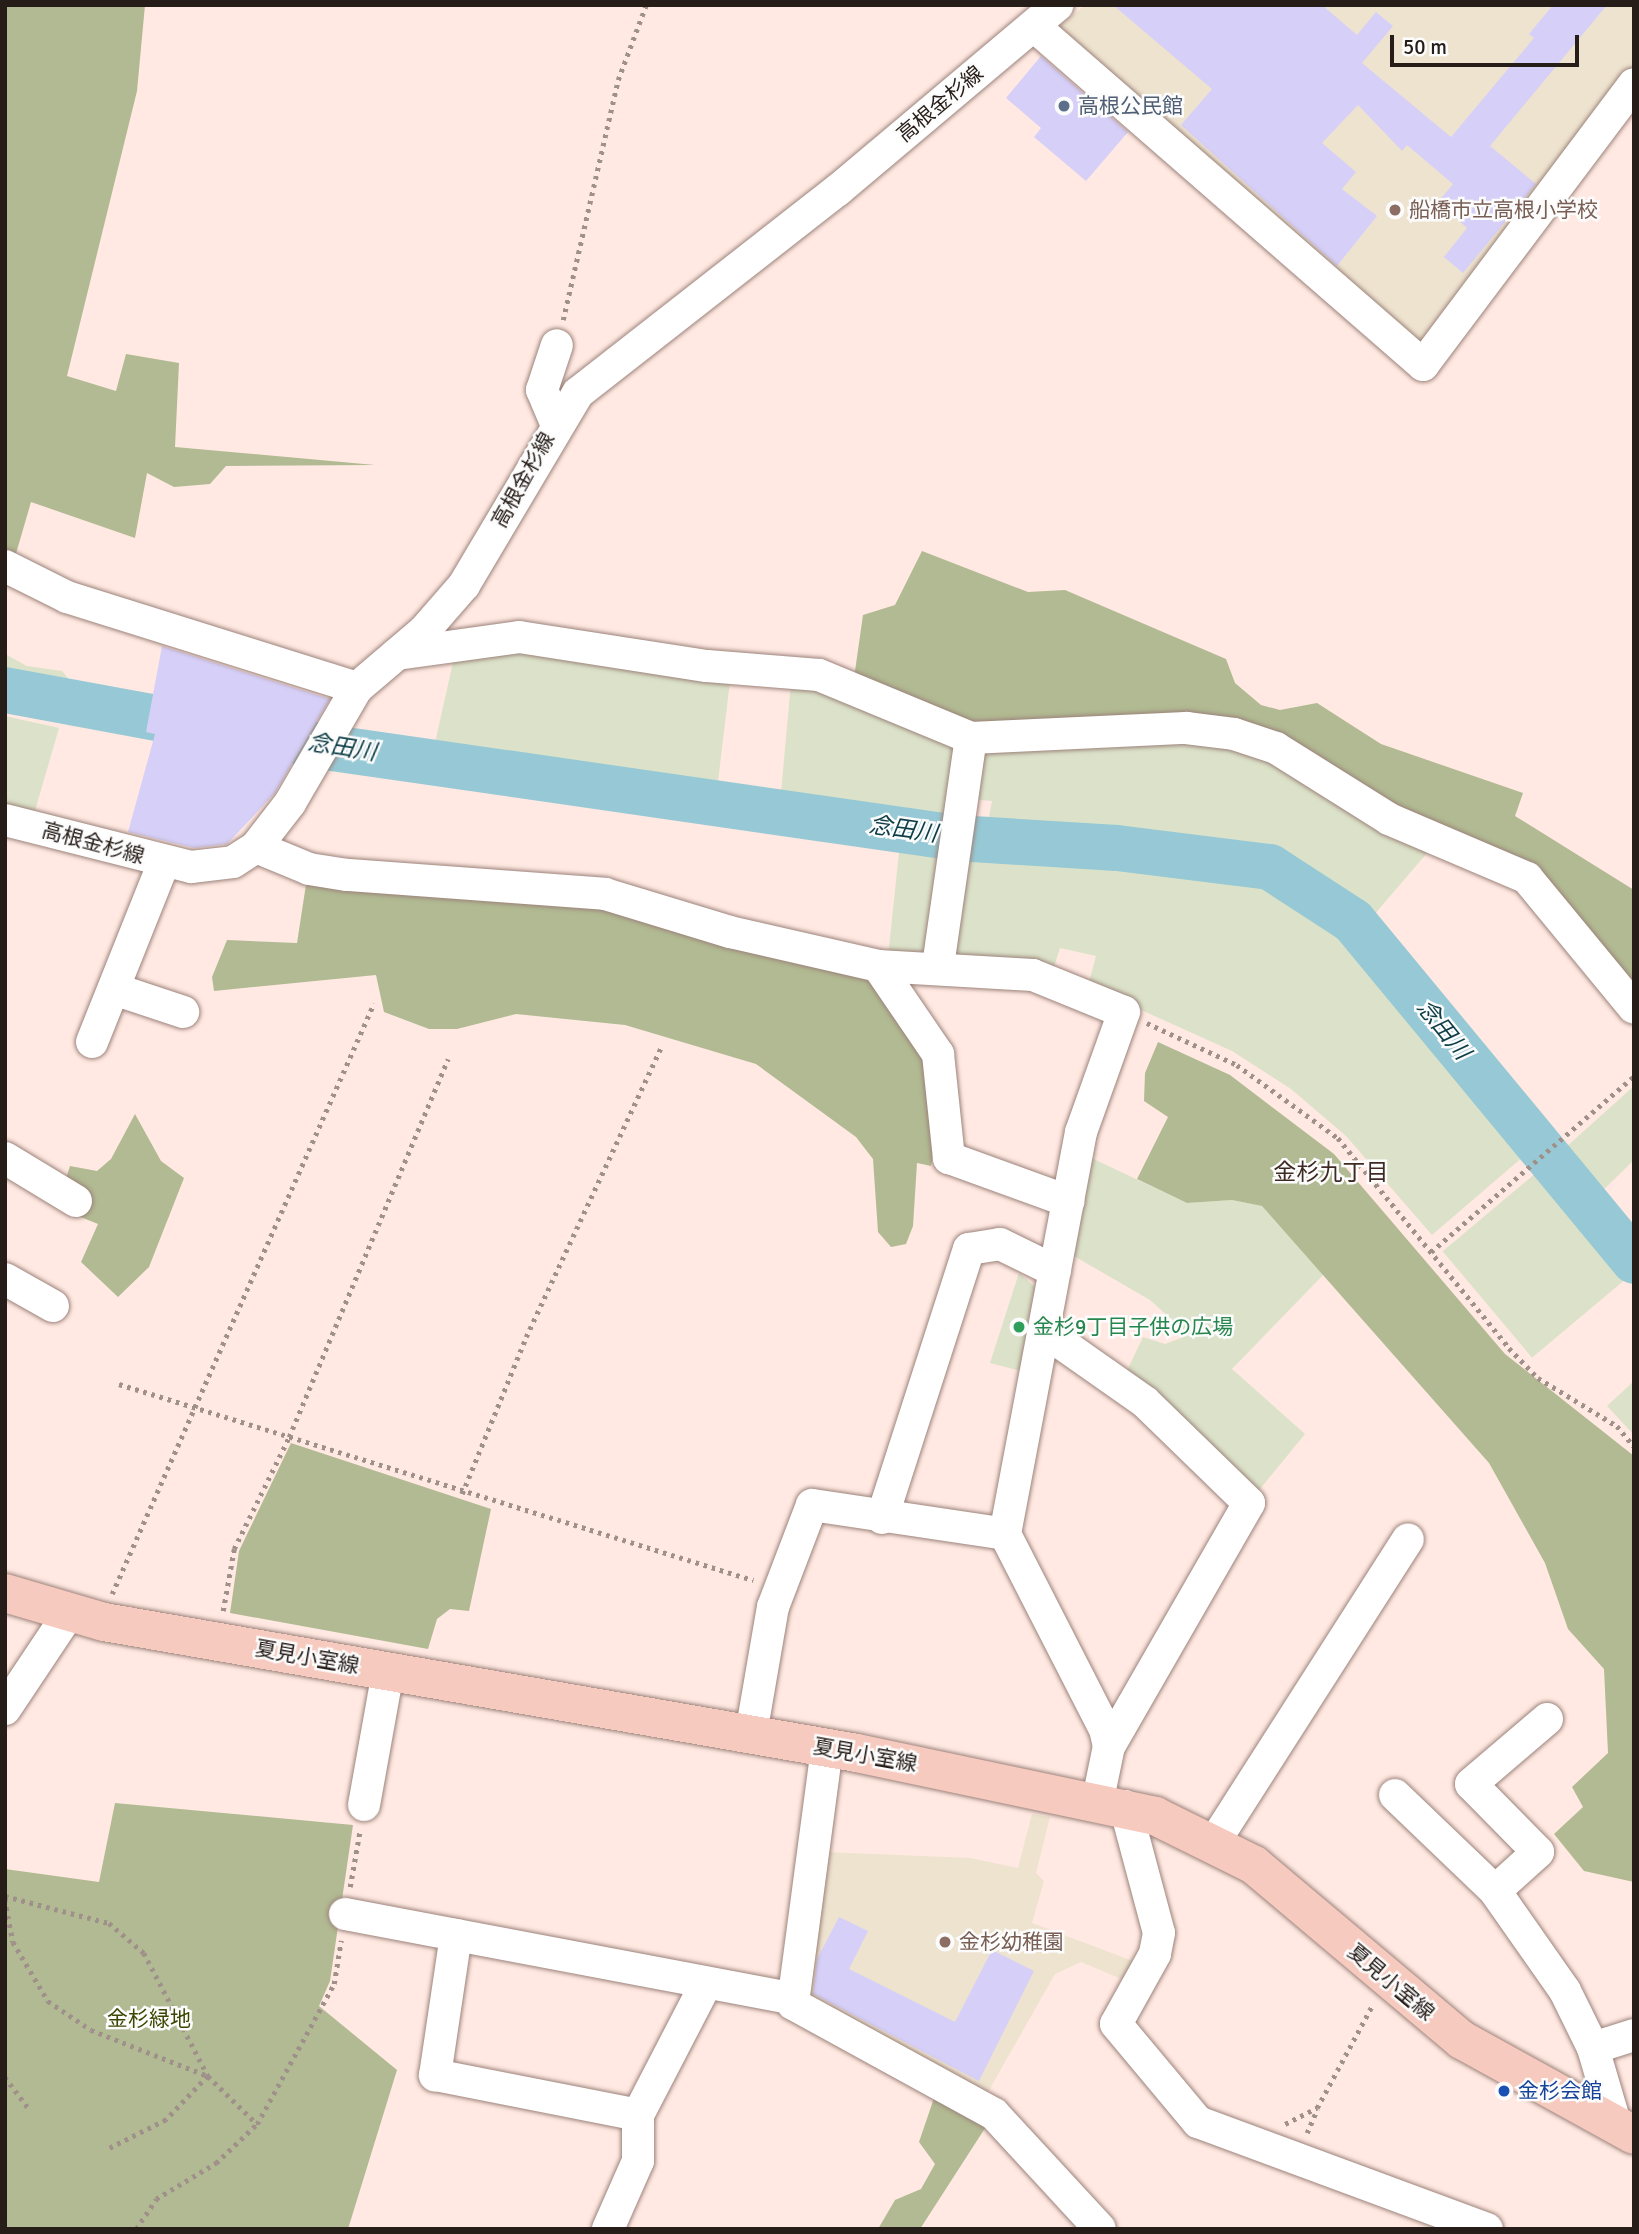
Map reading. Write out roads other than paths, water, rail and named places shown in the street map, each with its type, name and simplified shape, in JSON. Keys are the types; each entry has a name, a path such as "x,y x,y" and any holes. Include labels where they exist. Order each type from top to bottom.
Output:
{"main road":[{"name":"夏見小室線","path":"5,1592 87,1617 751,1734 1112,1802 1215,1841 1294,1896 1386,1982 1462,2040 1625,2130"}],"street":[{"name":"高根金杉線","path":"5,820 164,862 212,867 264,839 351,696 397,654 464,585 556,423 595,376 838,190 1058,5"},
{"path":"1034,26 1423,365 1634,84"},
{"path":"556,423 542,390 557,345"},
{"path":"5,566 67,597 351,696"},
{"path":"397,654 520,637 707,666 819,674 971,738 1186,728 1276,748 1389,819 1527,877 1634,1008"},
{"path":"938,966 971,738"},
{"path":"264,839 309,869 348,875 606,894 730,932 878,966 938,966 1033,975 1124,1012 1081,1132 1006,1534 1109,1746 1112,1802 1159,1933 1155,1954 1116,2024 1198,2122 1487,2229"},
{"path":"92,1041 164,862"},
{"path":"878,966 938,1054 949,1158 1068,1201"},
{"path":"114,989 183,1012"},
{"path":"5,1158 76,1201"},
{"path":"882,1518 969,1249 1000,1244 1055,1271"},
{"path":"5,1279 53,1306"},
{"path":"1044,1331 1145,1402 1250,1503 1109,1746"},
{"path":"751,1734 773,1607 812,1505 882,1518 1006,1534"},
{"path":"1215,1841 1408,1539"},
{"path":"5,1709 87,1617"},
{"path":"365,1805 388,1671"},
{"path":"1495,1891 1538,1852 1471,1784 1547,1719"},
{"path":"791,1998 828,1748"},
{"path":"1395,1796 1495,1891 1565,1991 1593,2048 1625,2130"},
{"path":"345,1914 791,1998 994,2114 1100,2229"},
{"path":"456,1935 435,2075 638,2115"},
{"path":"608,2229 638,2161 638,2115 706,1984"},
{"path":"1593,2048 1634,2035"}],"waterway":[{"name":"念田川","path":"5,690 161,719 222,723 318,746 957,838 1117,848 1270,867 1353,921 1634,1261"}],"place":[{"name":"高根公民館","path":"1064,106"},
{"name":"船橋市立高根小学校","path":"1395,210"},
{"name":"金杉9丁目子供の広場","path":"1019,1327"},
{"name":"金杉幼稚園","path":"945,1942"},
{"name":"金杉会館","path":"1504,2091"}],"district":[{"name":"金杉九丁目","path":"1331,1173"}],"park label":[{"name":"金杉緑地","path":"149,2019"}]}
